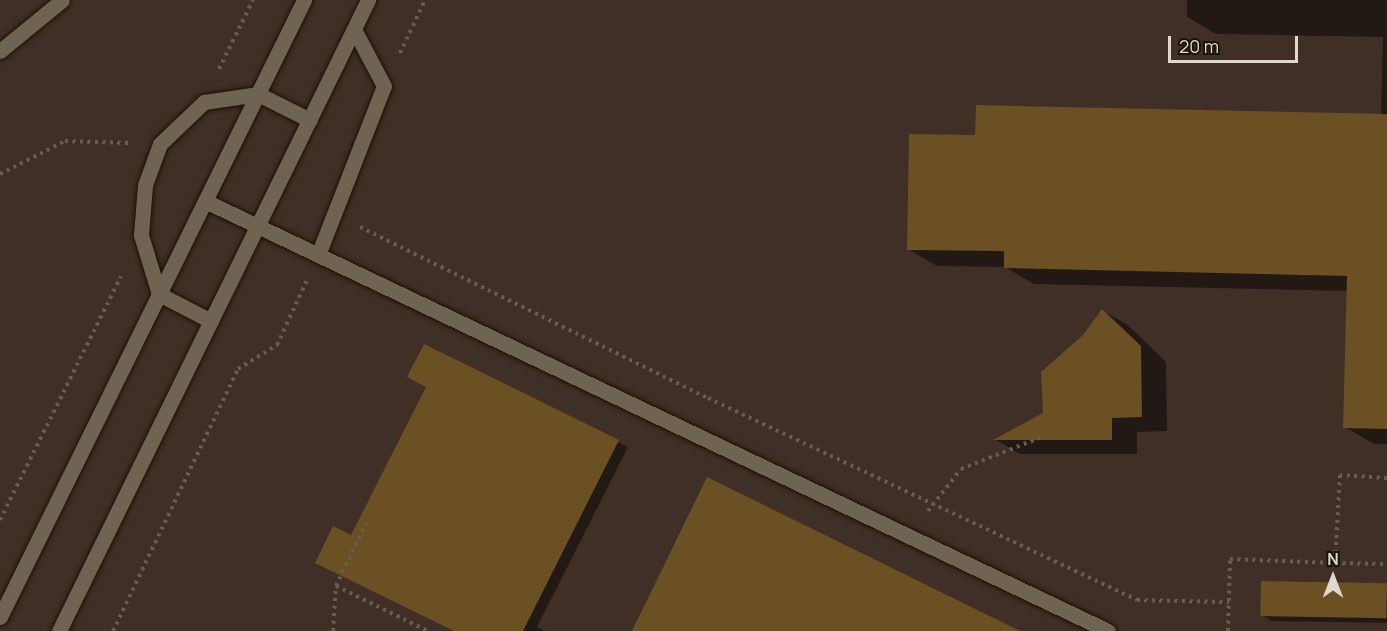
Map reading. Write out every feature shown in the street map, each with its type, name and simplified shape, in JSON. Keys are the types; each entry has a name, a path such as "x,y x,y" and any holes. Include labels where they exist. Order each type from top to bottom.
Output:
{"lane":[{"path":"0,51 62,0"},
{"path":"0,617 304,0"},
{"path":"59,631 368,0"},
{"path":"318,255 384,86 354,29"},
{"path":"211,321 159,294 141,235 145,185 160,144 204,102 258,93 310,120"},
{"path":"205,201 1108,631"}],"path":[{"path":"204,102 253,0"},
{"path":"384,86 426,0"},
{"path":"0,174 65,141 160,144"},
{"path":"335,215 1137,600 1229,602"},
{"path":"0,520 141,235"},
{"path":"113,631 238,369 277,345 318,255"},
{"path":"913,538 933,504 962,470 1044,436"},
{"path":"1335,563 1340,475 1387,478"},
{"path":"333,631 336,586 366,523"},
{"path":"1228,631 1230,559 1387,564"},
{"path":"336,586 428,631"}],"shaded area":[{"path":"0,0 1387,0 1387,631 0,631"}],"building":[{"path":"976,105 1387,114 1387,429 1343,428 1347,276 1004,268 1004,251 907,250 909,134 975,135"},
{"path":"1102,309 1141,346 1142,417 1112,418 1112,440 993,440 1043,413 1041,372 1083,335"},
{"path":"424,344 619,440 523,631 454,631 315,563 333,526 351,535 426,387 407,377"},
{"path":"707,477 1020,631 632,631"},
{"path":"1261,581 1387,583 1386,618 1260,616"}]}
